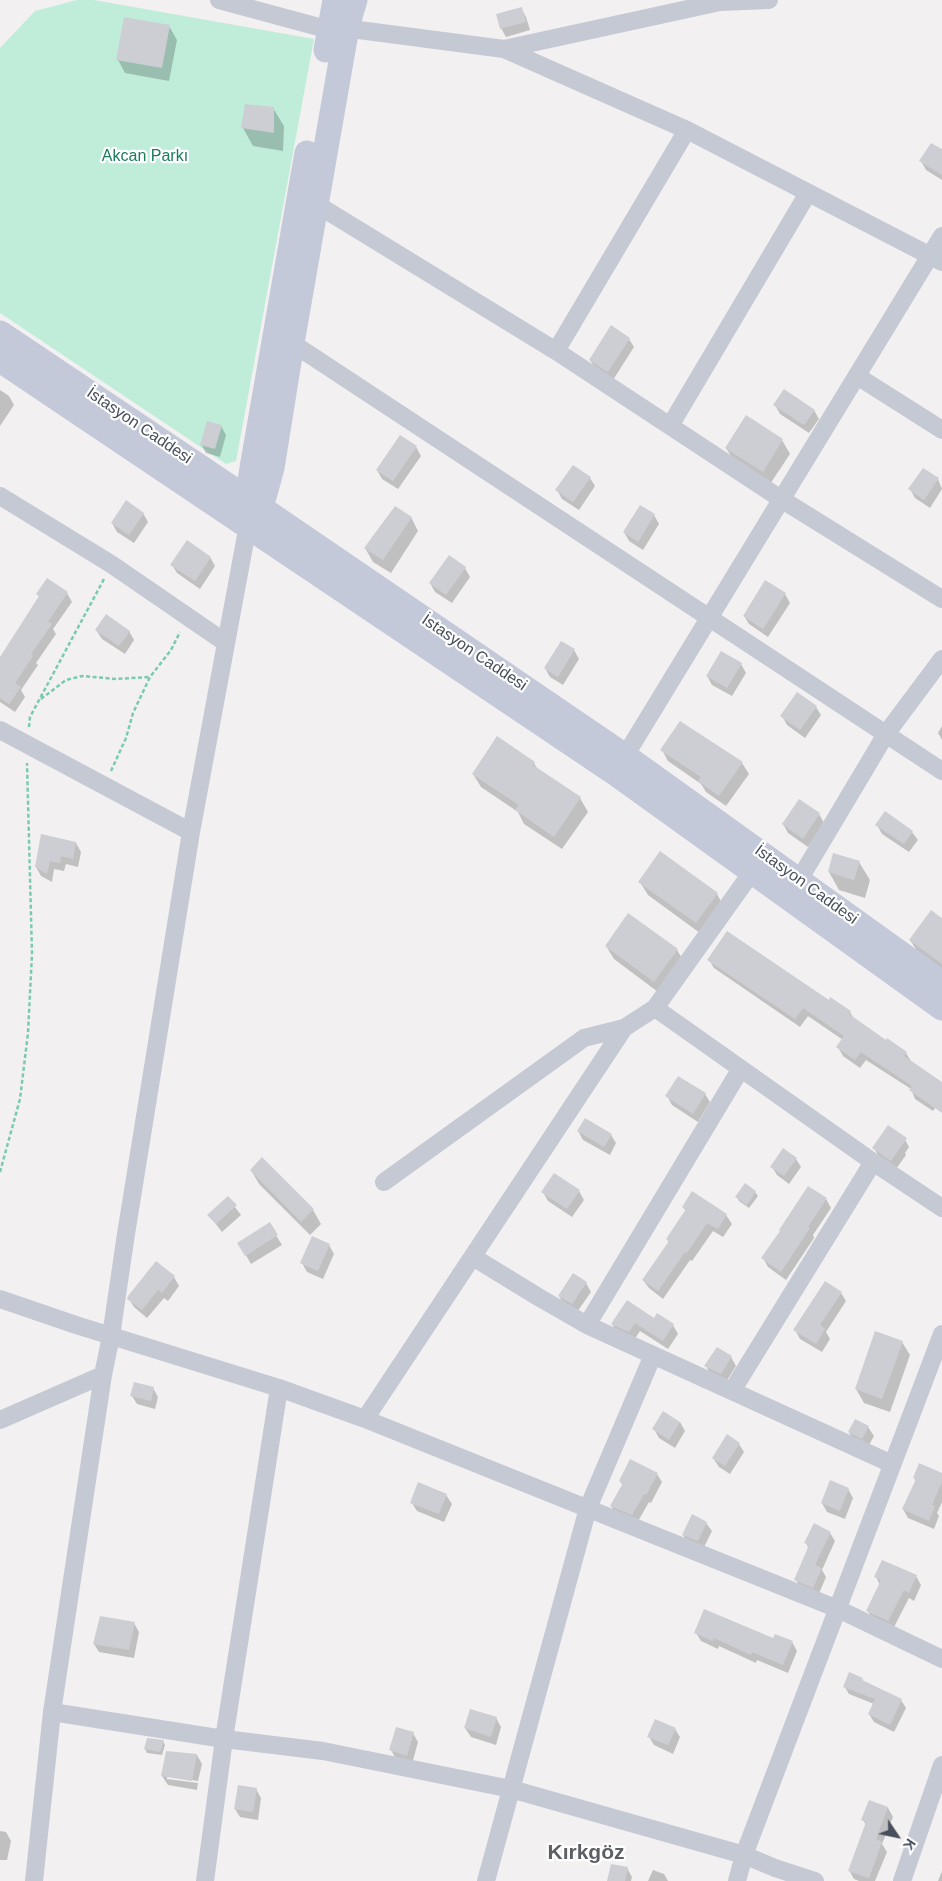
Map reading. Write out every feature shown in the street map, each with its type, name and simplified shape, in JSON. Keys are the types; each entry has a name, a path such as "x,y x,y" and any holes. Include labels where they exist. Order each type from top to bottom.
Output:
{"main road":[{"path":"252,511 272,468 282,342 307,203 335,28 335,0"},
{"path":"335,28 355,0"},
{"name":"İstasyon Caddesi","path":"0,333 252,511 625,756 942,983"},
{"path":"0,360 252,511 942,1008"}],"street":[{"path":"219,0 335,28 504,49 687,130 936,259"},
{"path":"504,49 720,2 769,0"},
{"path":"556,351 687,130"},
{"path":"670,426 808,193"},
{"path":"307,203 556,351 781,499 942,599"},
{"path":"625,756 856,376 936,259 942,236"},
{"path":"282,342 709,616 942,771"},
{"path":"856,376 942,430"},
{"path":"0,496 111,564 226,644"},
{"path":"34,1881 52,1712 127,1224 191,832 252,511"},
{"path":"799,880 886,734 942,660"},
{"path":"0,730 191,832"},
{"path":"384,1182 584,1038 624,1028 655,1008 752,872"},
{"path":"655,1008 740,1070 942,1208"},
{"path":"365,1418 624,1028"},
{"path":"587,1325 740,1070"},
{"path":"732,1391 873,1162"},
{"path":"473,1257 587,1325 892,1464"},
{"path":"0,1299 111,1336 279,1388 365,1418 838,1609 942,1659"},
{"path":"736,1881 744,1855 942,1334"},
{"path":"486,1881 588,1508 654,1355"},
{"path":"0,1420 103,1375"},
{"path":"209,1880 224,1739 279,1388"},
{"path":"52,1712 224,1739 323,1750 511,1790 744,1855 814,1881"},
{"path":"902,1881 942,1765"}],"path":[{"path":"0,1172 20,1099 28,1033 32,954 27,776 30,716 111,564"},
{"path":"103,786 126,738 133,713 150,677 171,650 187,617"},
{"path":"40,700 66,680 82,676 116,679 150,677"}],"green space":[{"name":"Akcan Parkı","path":"77,0 94,0 314,39 236,461 226,464 0,313 0,48 35,11"}],"building":[{"path":"522,7 526,22 500,29 496,14"},
{"path":"124,17 170,25 162,68 116,60"},
{"path":"245,104 274,107 274,133 241,128"},
{"path":"931,143 942,149 942,175 919,161"},
{"path":"611,325 630,338 608,372 589,360"},
{"path":"784,389 815,410 804,425 773,405"},
{"path":"746,415 783,439 763,472 725,448"},
{"path":"207,421 222,425 215,449 200,445"},
{"path":"400,435 417,446 393,481 376,470"},
{"path":"573,465 591,477 573,502 555,490"},
{"path":"923,468 939,478 924,500 908,489"},
{"path":"126,500 144,513 129,535 111,523"},
{"path":"640,505 655,514 638,542 623,532"},
{"path":"395,506 412,517 383,560 364,548"},
{"path":"187,540 211,557 195,581 170,565"},
{"path":"449,555 466,567 446,595 429,583"},
{"path":"47,578 68,592 48,622 52,624 31,654 33,656 15,683 21,687 9,704 0,698 0,657 39,596 36,594"},
{"path":"765,580 786,593 763,629 743,616"},
{"path":"106,614 130,631 119,646 95,630"},
{"path":"561,641 575,649 558,677 544,668"},
{"path":"721,651 742,663 727,688 706,676"},
{"path":"797,692 817,706 800,730 780,716"},
{"path":"680,721 743,762 719,796 698,781 701,777 660,750"},
{"path":"497,736 535,762 533,765 581,797 554,837 515,810 519,805 472,774"},
{"path":"799,799 820,813 803,839 782,824"},
{"path":"885,811 913,831 904,844 875,825"},
{"path":"41,834 76,842 73,859 61,856 60,863 50,861 47,874 35,867"},
{"path":"660,851 718,893 696,923 638,882"},
{"path":"833,853 860,861 854,880 828,872"},
{"path":"931,910 942,918 942,964 909,940"},
{"path":"628,913 678,949 654,982 605,946"},
{"path":"727,931 829,1000 830,997 851,1011 849,1014 907,1052 904,1056 942,1082 942,1113 909,1090 912,1086 861,1052 855,1060 836,1047 844,1036 803,1008 795,1019 707,960"},
{"path":"678,1076 706,1093 693,1114 665,1096"},
{"path":"585,1118 612,1134 604,1147 577,1131"},
{"path":"888,1125 907,1138 891,1161 872,1148"},
{"path":"783,1148 797,1158 784,1176 770,1167"},
{"path":"262,1157 314,1209 301,1222 250,1170"},
{"path":"554,1173 580,1190 567,1209 541,1192"},
{"path":"745,1183 756,1191 747,1205 735,1197"},
{"path":"808,1186 827,1198 781,1272 761,1258"},
{"path":"692,1191 727,1214 718,1229 707,1223 658,1291 642,1280 669,1241 666,1239 686,1209 682,1207"},
{"path":"228,1196 237,1205 216,1224 207,1215"},
{"path":"270,1222 278,1235 245,1256 237,1243"},
{"path":"312,1236 330,1244 318,1271 300,1263"},
{"path":"156,1261 175,1276 162,1293 158,1290 142,1310 127,1299"},
{"path":"573,1273 587,1282 572,1304 558,1296"},
{"path":"825,1281 842,1292 820,1325 825,1329 816,1344 793,1330"},
{"path":"627,1300 654,1318 657,1313 674,1324 663,1341 635,1323 629,1332 611,1324"},
{"path":"875,1331 903,1341 882,1399 855,1389"},
{"path":"717,1347 732,1356 721,1374 704,1366"},
{"path":"134,1382 154,1387 151,1401 130,1396"},
{"path":"663,1411 680,1422 669,1440 652,1429"},
{"path":"855,1419 869,1426 862,1439 848,1432"},
{"path":"727,1434 740,1443 725,1466 712,1458"},
{"path":"630,1459 658,1473 632,1515 610,1506 623,1483 619,1481"},
{"path":"919,1463 942,1473 942,1482 932,1505 935,1506 929,1521 902,1509 916,1479 913,1478"},
{"path":"830,1480 849,1488 840,1511 821,1503"},
{"path":"418,1482 447,1494 439,1514 410,1503"},
{"path":"692,1514 707,1522 698,1541 682,1535"},
{"path":"814,1523 831,1532 815,1565 822,1568 813,1588 794,1580 809,1545 804,1543"},
{"path":"882,1560 917,1575 909,1593 904,1590 888,1621 866,1611 881,1580 874,1577"},
{"path":"704,1609 773,1638 775,1634 793,1641 783,1665 752,1652 751,1655 714,1638 713,1641 694,1633"},
{"path":"100,1616 135,1622 129,1650 93,1644"},
{"path":"849,1672 902,1699 890,1725 868,1714 875,1699 843,1687"},
{"path":"470,1709 497,1717 491,1737 464,1728"},
{"path":"655,1719 676,1728 668,1745 647,1737"},
{"path":"396,1727 414,1732 407,1756 389,1750"},
{"path":"147,1738 164,1740 160,1752 144,1749"},
{"path":"166,1751 197,1754 192,1781 161,1776"},
{"path":"238,1785 257,1788 253,1812 234,1809"},
{"path":"869,1800 888,1807 876,1839 882,1842 869,1878 848,1871 866,1822 861,1820"},
{"path":"611,1864 628,1867 625,1881 607,1881"}],"district":[{"name":"Kırkgöz","path":"586,1853"}]}
